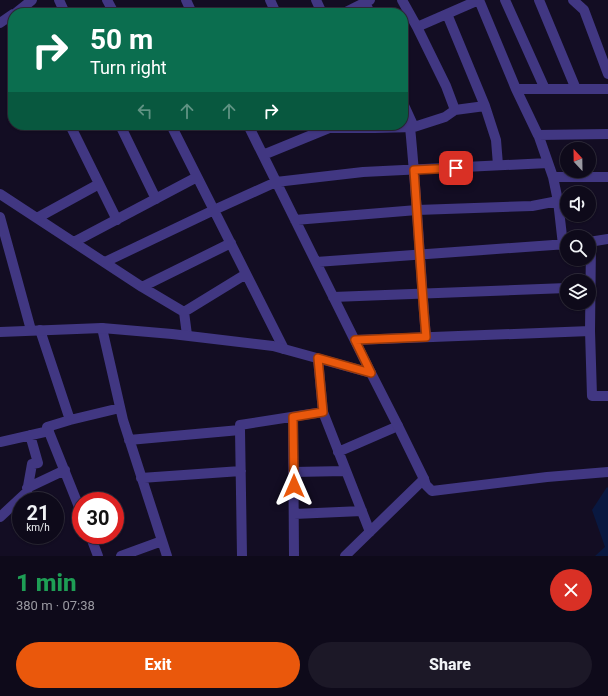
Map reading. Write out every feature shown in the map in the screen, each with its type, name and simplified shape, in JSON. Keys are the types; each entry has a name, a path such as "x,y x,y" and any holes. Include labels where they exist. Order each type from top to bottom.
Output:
{"street":[{"path":"22,8 32,0"},
{"path":"417,27 479,0 516,89 538,134 553,177 563,230"},
{"path":"505,0 545,89"},
{"path":"539,0 576,89"},
{"path":"573,0 584,10 608,74"},
{"path":"354,8 368,1"},
{"path":"447,14 485,106 496,140 498,165"},
{"path":"408,20 417,27 446,86 455,110"},
{"path":"516,89 608,90"},
{"path":"408,127 445,118 455,110 485,106"},
{"path":"408,116 412,127 419,255 426,337"},
{"path":"72,130 117,220"},
{"path":"122,130 156,199"},
{"path":"174,130 284,349"},
{"path":"250,130 426,485 432,491 547,477 608,472"},
{"path":"263,156 319,130"},
{"path":"538,134 608,134"},
{"path":"105,262 276,182 363,172 548,163"},
{"path":"553,177 608,176"},
{"path":"74,242 197,177"},
{"path":"37,218 99,184"},
{"path":"0,194 142,287 184,312"},
{"path":"295,220 417,210 532,206 558,201"},
{"path":"0,217 36,330 70,420"},
{"path":"596,241 608,239"},
{"path":"142,287 231,243"},
{"path":"316,262 560,245"},
{"path":"184,312 246,274"},
{"path":"334,297 560,288"},
{"path":"590,310 592,396 608,396"},
{"path":"184,312 187,336"},
{"path":"102,328 120,408 129,440 167,556"},
{"path":"0,332 102,328 187,336 273,346 371,373"},
{"path":"355,340 590,331"},
{"path":"318,358 323,412 370,532"},
{"path":"73,492 47,427 120,408"},
{"path":"242,556 240,425 323,412"},
{"path":"293,417 294,556"},
{"path":"338,452 398,426"},
{"path":"129,440 240,430"},
{"path":"0,442 49,431"},
{"path":"0,517 27,492 32,464 38,463 30,435"},
{"path":"27,488 64,470"},
{"path":"142,478 241,471"},
{"path":"293,472 346,472"},
{"path":"345,556 424,479"},
{"path":"294,514 362,511"},
{"path":"121,556 162,541"},
{"path":"93,544 98,556"}],"water":[{"path":"607,487 608,556 595,556 605,547 592,510"}],"route":[{"path":"294,486 293,417 323,412 318,358 371,373 355,340 426,337 414,170 456,168"}]}
